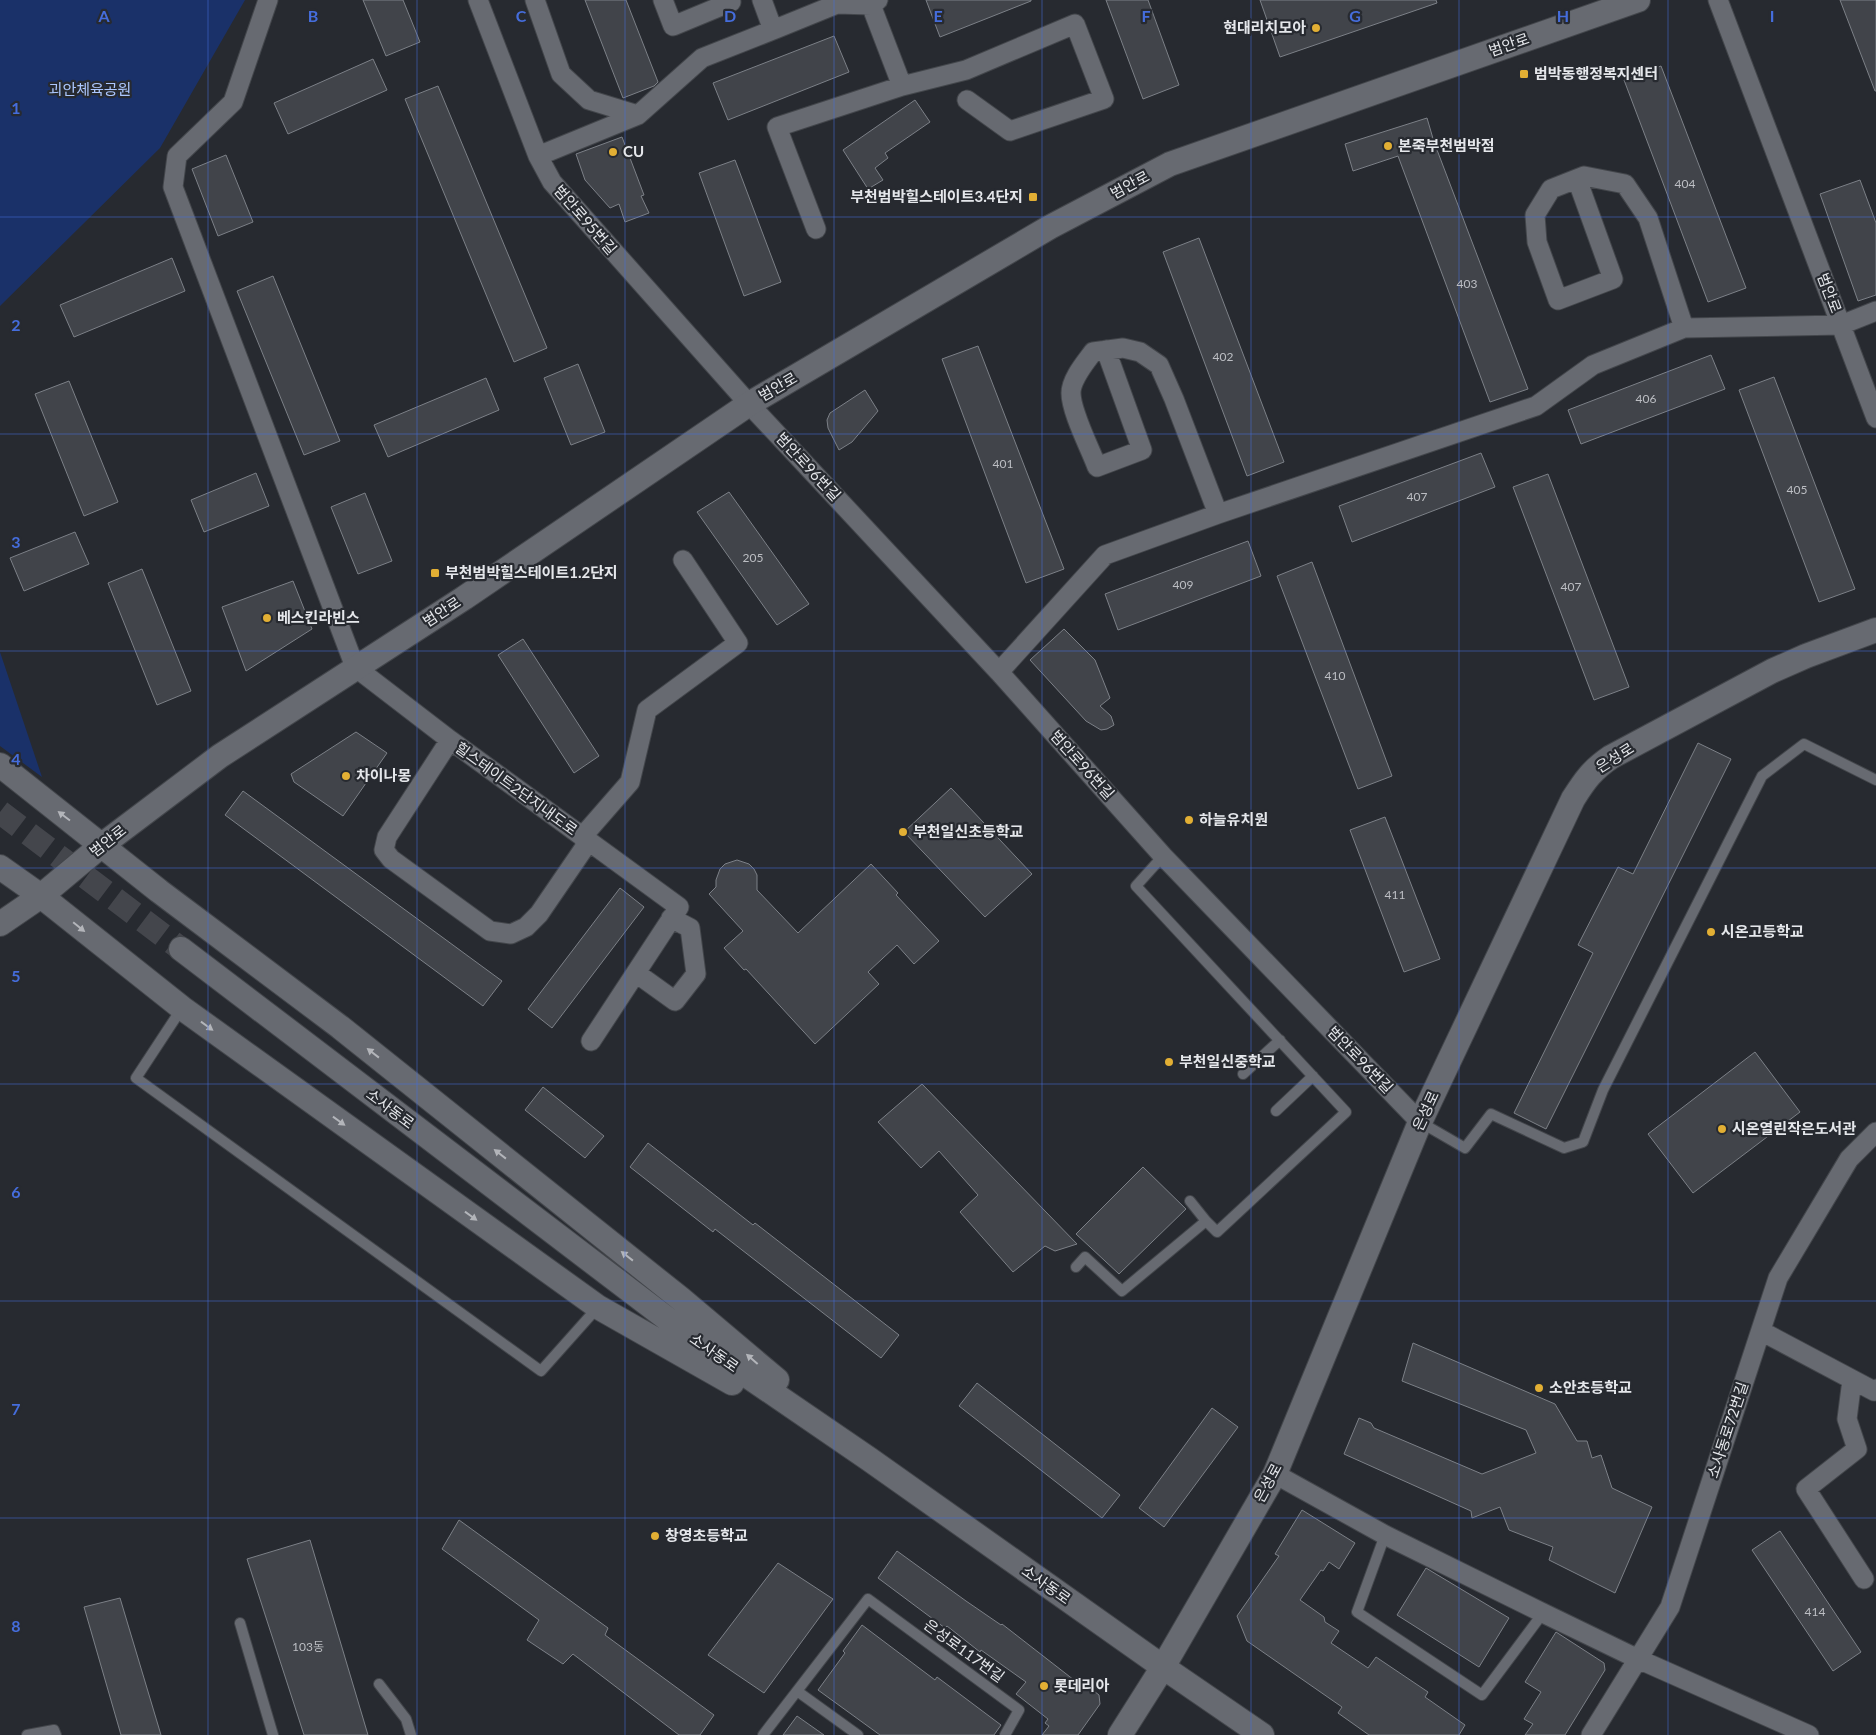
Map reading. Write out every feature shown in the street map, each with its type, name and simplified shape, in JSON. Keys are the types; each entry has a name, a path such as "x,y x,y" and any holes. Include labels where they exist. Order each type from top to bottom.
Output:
{"street":[{"path":"268,0 233,102 177,156 173,187 355,667"},
{"name":"범안로95번길","path":"478,0 538,156 552,182 749,404"},
{"path":"535,0 561,74 589,100 638,115"},
{"path":"663,0 673,26 731,2"},
{"path":"762,0 773,30"},
{"name":"범안로","path":"0,924 41,896 102,846 220,756 464,598 749,404 1050,227 1170,164 1638,0"},
{"name":"범안로","path":"1718,0 1876,418"},
{"path":"538,156 638,115 702,58 837,4 875,2 902,86"},
{"path":"816,229 777,127 902,86 966,70 1075,24 1104,99 1010,131 967,100"},
{"path":"1577,179 1613,279 1558,300 1537,242 1535,215 1551,189 1584,176 1625,184 1648,218 1684,328"},
{"path":"999,672 1105,555 1218,514 1536,406 1592,365 1684,328 1841,325 1876,312"},
{"path":"1106,350 1142,450 1097,467 1077,420 1071,392 1080,369 1094,352 1106,350 1123,348 1140,352 1159,365 1218,514"},
{"name":"범안로96번길","path":"749,404 999,672 1163,856 1420,1122"},
{"name":"힐스테이트2단지내도로","path":"450,740 387,837 384,850 390,859 490,931 511,934 526,927 539,914 585,839 630,782 648,710 738,643 683,560"},
{"name":"은성로","path":"1120,1735 1163,1667 1275,1474 1420,1122 1573,799 1584,780 1595,768 1611,757 1772,671 1876,630"},
{"name":"힐스테이트2단지내도로","path":"355,667 450,740 679,907 672,918"},
{"path":"0,766 158,891 340,1027 681,1298 869,1459"},
{"path":"0,867 41,896 182,1008 598,1307 869,1459"},
{"path":"591,1041 672,918 690,928 696,974 675,1001 636,973"},
{"name":"소사동로","path":"180,950 695,1340 869,1459 1262,1735"},
{"name":"소사동로72번길","path":"1591,1735 1670,1607 1778,1278 1849,1159 1876,1132"},
{"path":"1761,1331 1852,1380 1874,1391 1876,1389"},
{"path":"1852,1380 1846,1419 1857,1449 1806,1489 1864,1579"},
{"path":"1275,1474 1386,1535 1543,1613 1638,1659 1810,1735"}],"lane":[{"path":"1420,1122 1465,1148 1491,1114 1564,1148 1583,1142 1603,1090 1762,776 1804,744 1876,780"},
{"path":"1163,856 1136,886 1346,1112 1217,1232 1190,1201"},
{"path":"182,1008 136,1078 540,1372 598,1307"},
{"path":"1243,1074 1280,1040"},
{"path":"1276,1111 1313,1076"},
{"path":"1076,1267 1085,1257 1122,1291 1206,1221"},
{"path":"1386,1535 1357,1612 1482,1695 1543,1613"},
{"name":"은성로117번길","path":"797,1691 868,1599 1019,1710 1004,1735"},
{"path":"240,1624 273,1735"},
{"path":"380,1684 406,1719 411,1735"},
{"path":"763,1735 797,1691 858,1735"},
{"path":"28,1735 55,1733"}],"green space":[{"name":"괴안체육공원","path":"0,0 245,0 160,148 0,306"},
{"path":"0,652 42,777 0,746"}],"building":[{"path":"363,0 403,0 420,42 386,56"},
{"path":"585,0 626,0 658,82 654,86 623,98"},
{"path":"926,0 1031,0 1031,1 940,37"},
{"path":"1106,0 1148,0 1179,85 1143,99"},
{"name":"현대리치모아","path":"1260,0 1436,0 1437,3 1280,57"},
{"path":"1840,0 1876,0 1876,91 1875,91"},
{"path":"834,36 849,72 728,120 713,83"},
{"path":"373,59 387,90 288,134 274,103"},
{"path":"1661,66 1746,288 1708,302 1624,80"},
{"path":"438,86 547,348 514,362 405,99"},
{"path":"915,100 930,122 885,153 888,158 875,168 883,180 868,189 843,150"},
{"path":"1427,118 1434,142 1528,389 1490,402 1398,156 1353,171 1345,144"},
{"path":"622,137 644,195 641,196 649,213 625,222 619,204 610,208 585,180 576,154"},
{"path":"226,155 253,222 218,236 192,169"},
{"path":"735,160 781,282 744,296 699,173"},
{"path":"1860,180 1876,223 1876,295 1858,301 1820,194"},
{"path":"1199,238 1284,462 1247,476 1163,252"},
{"path":"172,258 185,291 74,337 60,305"},
{"path":"273,276 340,441 304,455 237,291"},
{"path":"978,346 1064,569 1026,583 942,359"},
{"path":"1711,355 1725,389 1581,444 1568,410"},
{"path":"578,364 605,432 571,445 544,378"},
{"path":"1774,377 1855,589 1819,602 1739,390"},
{"path":"486,378 499,410 388,457 374,425"},
{"path":"69,381 118,502 84,516 35,394"},
{"path":"865,390 878,411 852,442 839,450 828,428 827,420 830,413"},
{"path":"1481,453 1495,487 1352,542 1339,506"},
{"path":"256,473 269,506 204,532 191,500"},
{"path":"1548,474 1629,687 1594,700 1513,487"},
{"path":"729,492 809,604 777,625 697,512"},
{"path":"365,493 392,561 358,574 331,507"},
{"path":"75,532 89,564 24,591 10,558"},
{"path":"1248,541 1261,576 1118,630 1105,594"},
{"path":"1312,562 1392,776 1358,789 1277,576"},
{"path":"142,569 191,691 157,705 108,583"},
{"name":"베스킨라빈스","path":"293,581 312,629 246,671 222,607"},
{"path":"1064,629 1095,660 1110,698 1100,706 1111,716 1114,725 1107,729 1101,730 1086,721 1030,660"},
{"path":"523,639 599,756 574,773 498,655"},
{"path":"356,732 387,753 343,816 294,782 291,774"},
{"path":"1698,743 1731,759 1546,1129 1514,1113 1593,953 1578,945 1618,867 1633,874"},
{"path":"951,788 1032,874 985,917 904,832"},
{"path":"243,791 502,981 483,1006 225,815"},
{"path":"1385,817 1440,959 1404,972 1350,830"},
{"path":"737,860 749,864 754,869 757,875 757,890 798,933 871,864 898,893 896,895 939,941 914,964 897,945 868,972 879,984 815,1044 746,969 744,970 724,948 743,931 709,894 716,887 716,880 720,869 725,864"},
{"path":"620,888 644,907 552,1028 528,1009"},
{"path":"1755,1052 1800,1112 1693,1193 1648,1134"},
{"path":"922,1084 1077,1244 1055,1251 1045,1246 1013,1272 960,1212 978,1195 939,1151 921,1168 878,1122"},
{"path":"543,1087 604,1136 585,1158 525,1110"},
{"path":"648,1143 899,1335 881,1358 715,1229 713,1232 630,1167"},
{"path":"1143,1167 1186,1209 1119,1274 1076,1234"},
{"path":"1413,1343 1555,1404 1577,1441 1587,1441 1592,1458 1601,1455 1612,1488 1652,1507 1615,1593 1549,1560 1553,1547 1509,1530 1500,1507 1472,1518 1471,1511 1344,1454 1359,1418 1371,1423 1374,1428 1482,1474 1536,1453 1526,1430 1402,1381"},
{"path":"977,1383 1120,1495 1102,1518 959,1406"},
{"path":"1212,1408 1238,1427 1164,1527 1139,1508"},
{"path":"1302,1510 1355,1543 1339,1569 1329,1562 1323,1571 1321,1570 1300,1600 1324,1617 1325,1622 1339,1631 1331,1643 1368,1668 1376,1657 1428,1692 1425,1697 1465,1725 1459,1735 1369,1735 1338,1713 1342,1707 1247,1641 1237,1616 1279,1556 1275,1554"},
{"path":"459,1520 608,1628 605,1635 714,1715 700,1735 679,1735 573,1654 563,1664 527,1640 539,1620 442,1549"},
{"path":"1780,1531 1861,1652 1833,1671 1752,1550"},
{"path":"310,1540 368,1735 304,1735 247,1559"},
{"path":"897,1551 966,1601 1002,1624 1074,1680 1076,1677 1099,1695 1100,1704 1078,1735 1042,1735 1049,1726 1045,1723 1048,1719 1016,1694 1026,1682 981,1650 980,1652 947,1626 945,1628 878,1578"},
{"path":"778,1563 833,1599 764,1693 708,1655"},
{"path":"1426,1568 1509,1618 1479,1667 1397,1615"},
{"path":"120,1598 161,1735 121,1735 84,1607"},
{"path":"862,1625 935,1680 937,1677 1001,1725 994,1735 880,1735 818,1690 845,1653 843,1651"},
{"path":"1556,1632 1604,1663 1605,1670 1565,1735 1525,1735 1533,1724 1524,1719 1541,1692 1525,1682"},
{"path":"797,1716 824,1735 783,1735"}],"tunnel":[{"path":"0,812 181,949"}],"place":[{"name":"현대리치모아","path":"1316,28"},
{"name":"범박동행정복지센터","path":"1524,74"},
{"name":"본죽부천범박점","path":"1388,146"},
{"name":"CU","path":"613,152"},
{"name":"부천범박힐스테이트3.4단지","path":"1033,197"},
{"name":"부천범박힐스테이트1.2단지","path":"435,573"},
{"name":"베스킨라빈스","path":"267,618"},
{"name":"차이나몽","path":"346,776"},
{"name":"하늘유치원","path":"1189,820"},
{"name":"부천일신초등학교","path":"903,832"},
{"name":"시온고등학교","path":"1711,932"},
{"name":"부천일신중학교","path":"1169,1062"},
{"name":"시온열린작은도서관","path":"1722,1129"},
{"name":"소안초등학교","path":"1539,1388"},
{"name":"창영초등학교","path":"655,1536"},
{"name":"롯데리아","path":"1044,1686"}]}
